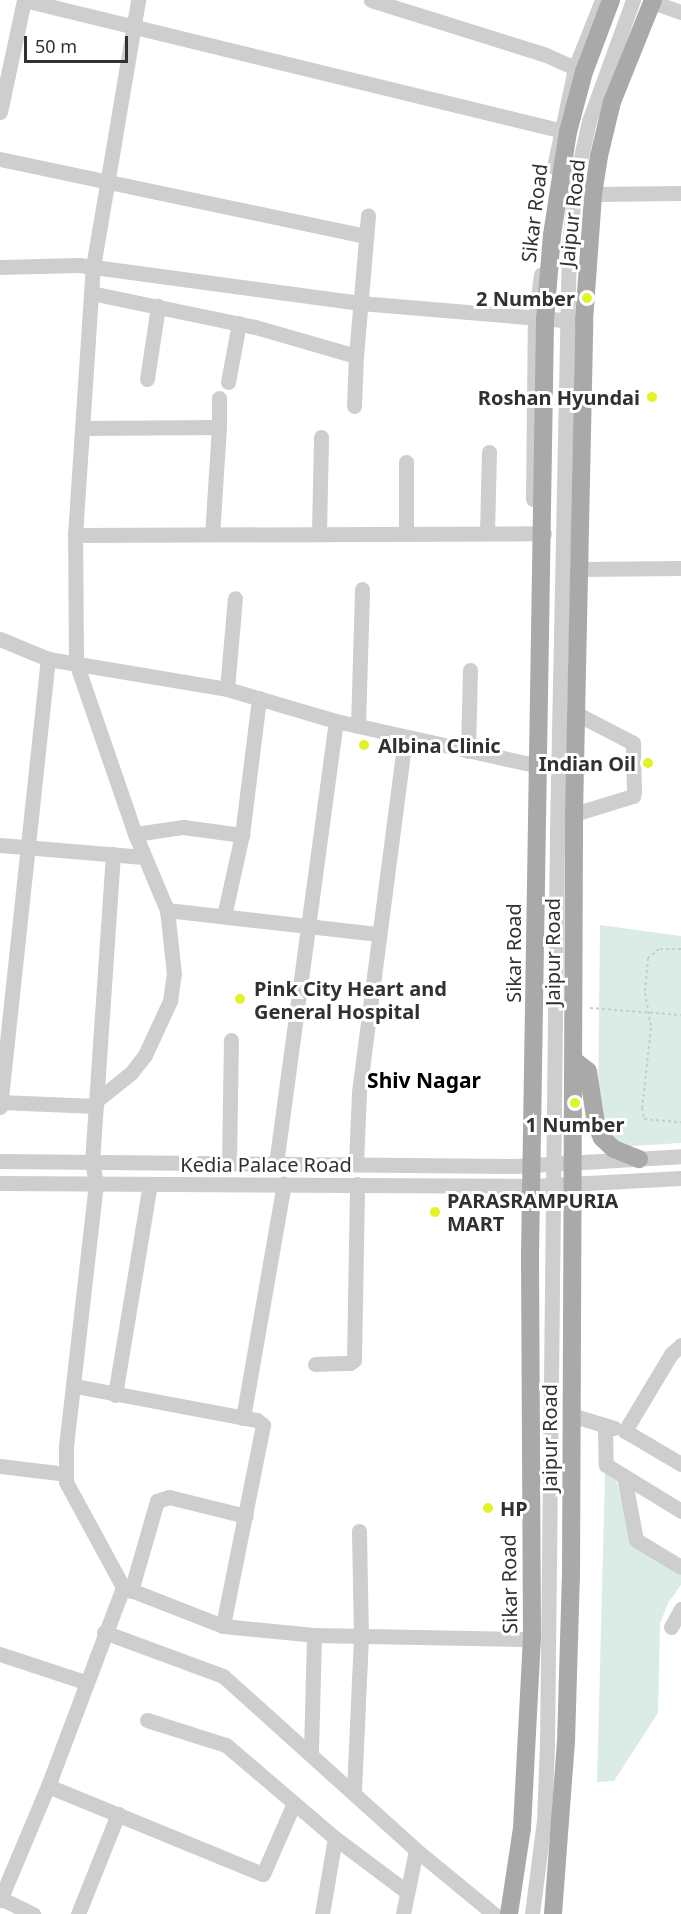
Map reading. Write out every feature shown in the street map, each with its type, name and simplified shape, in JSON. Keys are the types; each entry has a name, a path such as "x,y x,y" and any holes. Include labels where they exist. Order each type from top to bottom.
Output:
{"main road":[{"name":"Sikar Road","path":"509,1914 522,1828 532,1640 529,1422 532,1186 528,1164 540,320 563,131 579,70 611,0"},
{"name":"Jaipur Road","path":"553,1914 566,1742 575,1163 574,814 584,321 593,194 612,102 652,1"},
{"path":"575,1061 588,1071 596,1124 602,1138 614,1149 639,1159"}],"street":[{"path":"0,112 24,0 563,131"},
{"path":"0,1102 96,1103 146,1056 170,1001 174,974 167,910 135,834 76,663 75,535 93,267 138,0"},
{"path":"371,0 546,55 579,70 602,0"},
{"path":"532,1914 544,1820 546,1756 565,321 575,184 589,121 633,0"},
{"path":"652,1 681,12"},
{"path":"0,159 107,184 365,236"},
{"path":"593,194 681,193"},
{"path":"354,405 368,216"},
{"path":"0,267 93,267 360,303 540,320 584,321"},
{"path":"92,294 239,323 356,356"},
{"path":"147,380 158,306"},
{"path":"228,382 239,323"},
{"path":"212,534 219,398"},
{"path":"82,428 219,427"},
{"path":"319,534 321,437"},
{"path":"487,533 489,452"},
{"path":"406,462 406,534"},
{"path":"75,535 538,533"},
{"path":"580,569 681,568"},
{"path":"358,726 362,589"},
{"path":"227,689 235,598"},
{"path":"0,639 48,658 227,689 336,721 534,765"},
{"path":"0,1107 48,658"},
{"path":"468,751 470,670"},
{"path":"224,916 242,835 260,698"},
{"path":"574,814 633,796 634,791 633,743 577,714"},
{"path":"276,1164 336,721"},
{"path":"356,1164 359,1092 405,736"},
{"path":"135,834 183,827 242,835"},
{"path":"0,845 144,857"},
{"path":"113,854 92,1162 96,1183 75,1386 66,1447 66,1482 127,1589 223,1626 314,1635 532,1640"},
{"path":"167,910 379,934"},
{"path":"229,1164 231,1040"},
{"name":"Kedia Palace Road","path":"0,1161 528,1164 681,1156"},
{"name":"Kedia Palace Road","path":"0,1184 554,1186 681,1178"},
{"path":"243,1418 284,1184"},
{"path":"315,1364 354,1360 357,1184"},
{"path":"116,1395 150,1185"},
{"path":"626,1431 671,1354 681,1345"},
{"path":"75,1386 257,1420 263,1428 223,1626"},
{"path":"571,1415 626,1431 681,1464"},
{"path":"605,1426 606,1465 681,1511"},
{"path":"0,1466 66,1474"},
{"path":"624,1476 636,1540 681,1567"},
{"path":"33,1914 0,1898 48,1786 104,1632 127,1589 157,1500 169,1497 246,1516"},
{"path":"354,1791 361,1637 359,1531"},
{"path":"671,1627 681,1609"},
{"path":"104,1632 223,1676 311,1751 416,1850 494,1914"},
{"path":"311,1751 314,1635"},
{"path":"0,1654 85,1682"},
{"path":"147,1720 226,1745 334,1838 406,1893"},
{"path":"48,1786 263,1874 294,1803"},
{"path":"78,1914 118,1814"},
{"path":"322,1914 334,1838"},
{"path":"403,1914 416,1850"}],"path":[{"path":"681,949 650,953 645,978 649,1012 643,1115 655,1122 681,1122"},
{"path":"575,1007 681,1015"}],"shaded area":[{"path":"600,925 681,936 681,1143 617,1147 607,1139 598,1104"},
{"path":"605,1473 616,1478 632,1544 681,1572 681,1585 668,1603 660,1624 658,1713 614,1781 597,1782"}],"place":[{"name":"2 Number","path":"587,298"},
{"name":"Roshan Hyundai","path":"652,397"},
{"name":"Albina Clinic","path":"364,745"},
{"name":"Indian Oil","path":"648,763"},
{"name":"Pink City Heart and General Hospital","path":"240,999"},
{"name":"1 Number","path":"575,1103"},
{"name":"PARASRAMPURIA MART","path":"435,1212"},
{"name":"HP","path":"488,1508"}],"district":[{"name":"Shiv Nagar","path":"424,1080"}]}
